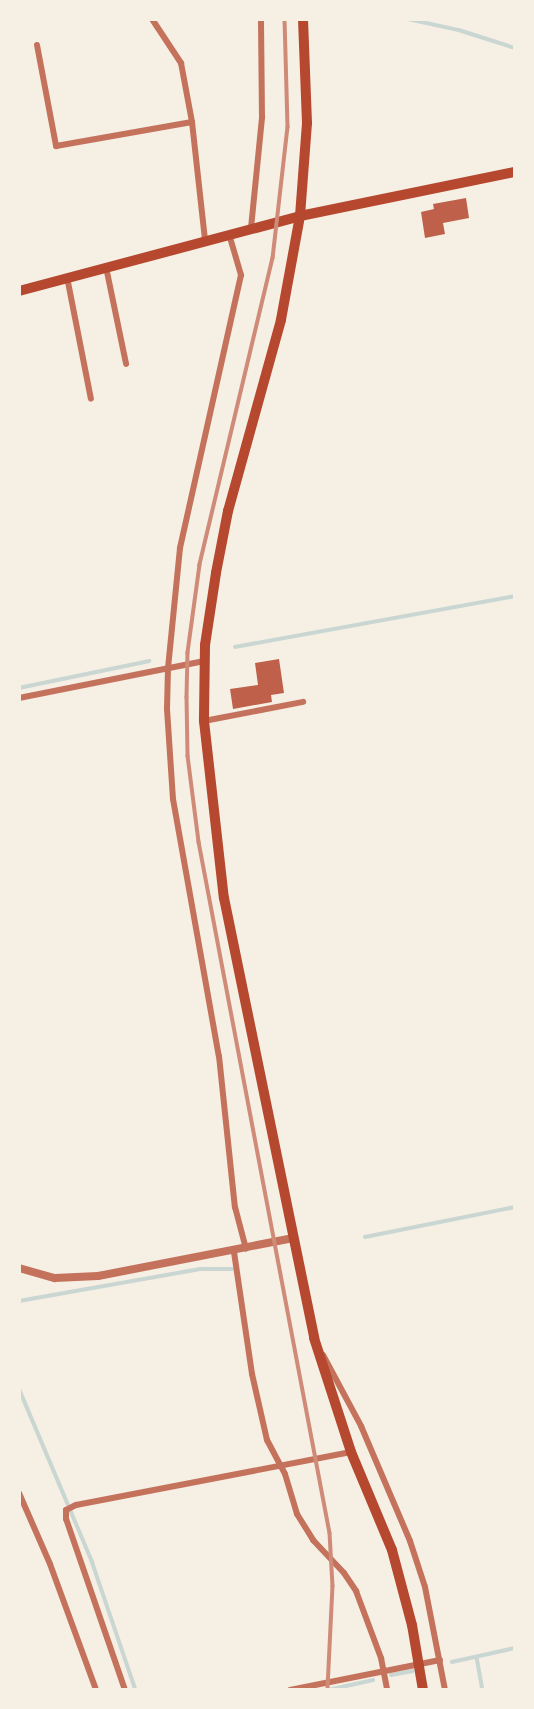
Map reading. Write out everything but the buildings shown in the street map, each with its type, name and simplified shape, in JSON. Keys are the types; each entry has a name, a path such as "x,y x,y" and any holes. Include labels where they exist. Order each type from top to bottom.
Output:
{"highway":[{"path":"303,19 307,123 300,216 281,320 228,510 209,611 204,661 204,721 224,898 314,1338 351,1452 392,1550 412,1625 423,1690"}],"main road":[{"path":"19,291 229,233 515,172"}],"street":[{"path":"152,19 181,63 192,122 205,239"},
{"path":"251,228 262,117 261,19"},
{"path":"37,44 56,146 192,122"},
{"path":"229,233 241,275 180,548 168,668 173,799 219,1056 234,1207 246,1249"},
{"path":"106,266 126,364"},
{"path":"67,276 90,399"},
{"path":"19,698 204,661"},
{"path":"204,721 303,702"},
{"path":"19,1268 55,1278 87,1277 234,1252 293,1238"},
{"path":"234,1252 252,1374 267,1440 281,1466 297,1514 313,1540 344,1573 356,1591 370,1624 387,1690"},
{"path":"314,1338 361,1426 410,1541 425,1587 444,1690"},
{"path":"125,1690 97,1602 66,1519 66,1510 76,1505 351,1452"},
{"path":"19,1493 50,1564 96,1690"},
{"path":"290,1690 440,1660"}],"waterway":[{"path":"408,19 459,30 515,48"},
{"path":"235,647 515,596"},
{"path":"19,688 149,661"},
{"path":"365,1237 515,1207"},
{"path":"19,1301 201,1269 232,1269"},
{"path":"19,1388 92,1561 136,1690"},
{"path":"452,1662 515,1648"},
{"path":"477,1657 483,1690"},
{"path":"391,1675 413,1671"},
{"path":"328,1690 373,1680"}],"railway":[{"path":"285,19 288,127 273,258 200,565 188,653 188,756 199,842 330,1533 333,1586 328,1690"}]}
